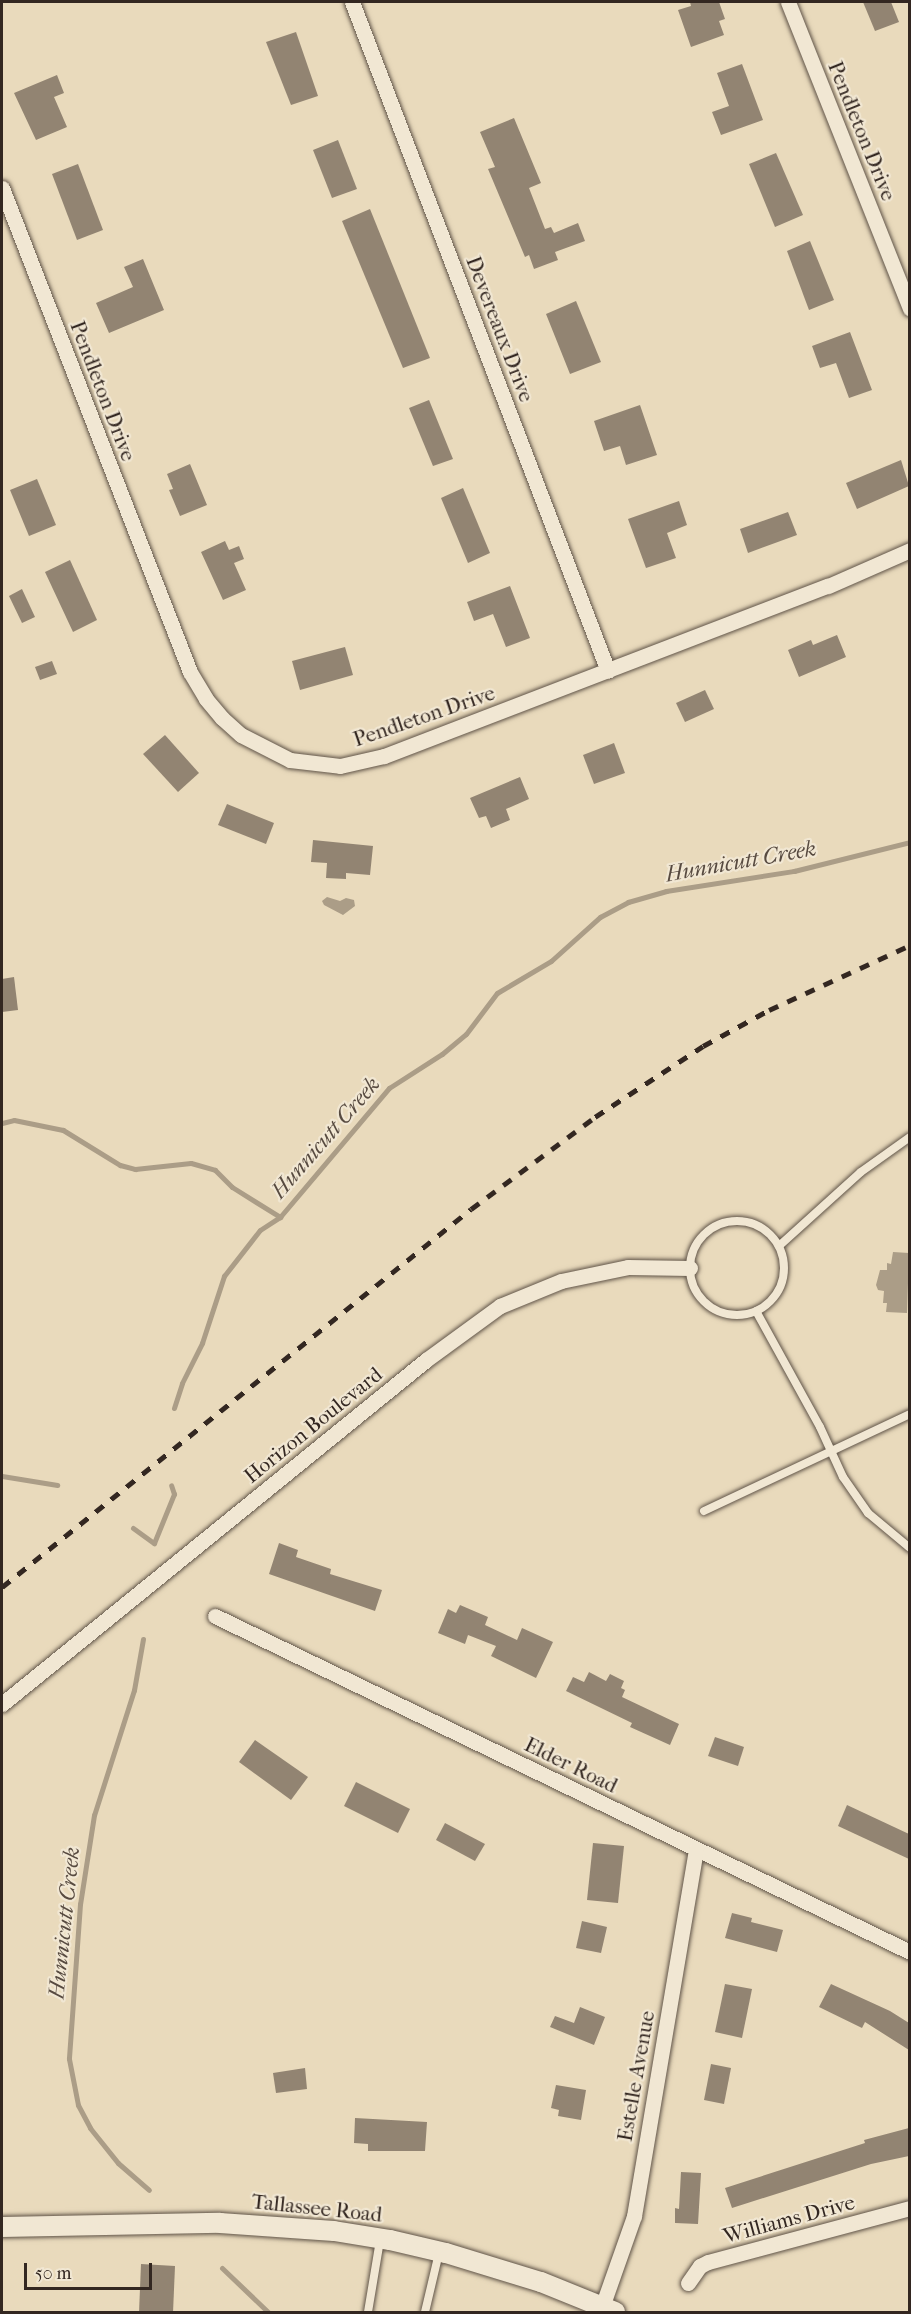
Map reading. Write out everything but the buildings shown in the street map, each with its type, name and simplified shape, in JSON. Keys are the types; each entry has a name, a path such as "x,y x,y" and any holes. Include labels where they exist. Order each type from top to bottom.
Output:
{"main road":[{"name":"Tallassee Road","path":"2,2227 220,2223 278,2225 381,2238 439,2251 541,2282 606,2311"}],"street":[{"name":"Devereaux Drive","path":"352,2 608,671"},
{"name":"Pendleton Drive","path":"788,2 909,309"},
{"name":"Pendleton Drive","path":"2,188 190,672 206,699 241,735 290,760 315,765 363,763 828,586 909,550"},
{"name":"Horizon Boulevard","path":"2,1704 426,1360 500,1306 561,1281 628,1267 690,1269"},
{"name":"Elder Road","path":"215,1616 909,1952"},
{"name":"Estelle Avenue","path":"606,2311 634,2216 696,1849"},
{"name":"Williams Drive","path":"688,2283 700,2266 708,2262 909,2208"}],"lane":[{"path":"779,1246 861,1172 909,1137"},
{"path":"742,1221 757,1225 770,1234 779,1246 784,1261 784,1276 779,1291 769,1303 756,1311 741,1315 726,1314 711,1308 700,1297 693,1284 690,1269 693,1253 700,1240 712,1229 726,1223 742,1221"},
{"path":"756,1311 843,1477 868,1514 909,1548"},
{"path":"704,1510 909,1414"},
{"path":"368,2313 381,2238"},
{"path":"425,2313 439,2251"}],"shaded area":[{"path":"327,897 340,901 346,898 354,900 355,906 343,915 324,905 322,901"},
{"path":"893,1252 909,1253 907,1313 886,1312 887,1303 883,1303 884,1291 878,1290 876,1285 880,1270 887,1270 887,1263 891,1264"}],"waterway":[{"name":"Hunnicutt Creek","path":"174,1408 182,1383 202,1343 224,1276 260,1230 280,1217 389,1088 442,1054 466,1034 497,993 551,961 600,917 628,902 666,891 794,871 910,842"},
{"path":"2,1123 14,1120 63,1130 120,1165 135,1169 191,1163 215,1170 232,1187 280,1217"},
{"path":"2,1476 57,1485"},
{"path":"133,1528 154,1543 174,1494 171,1485"},
{"name":"Hunnicutt Creek","path":"143,1639 134,1690 94,1815 80,1904 69,2059 78,2105 90,2128 118,2163 149,2190"},
{"name":"Hunnicutt Creek","path":"222,2268 268,2312"}],"railway":[{"path":"2,1587 471,1209 595,1117 703,1046 769,1010 910,945"}]}
